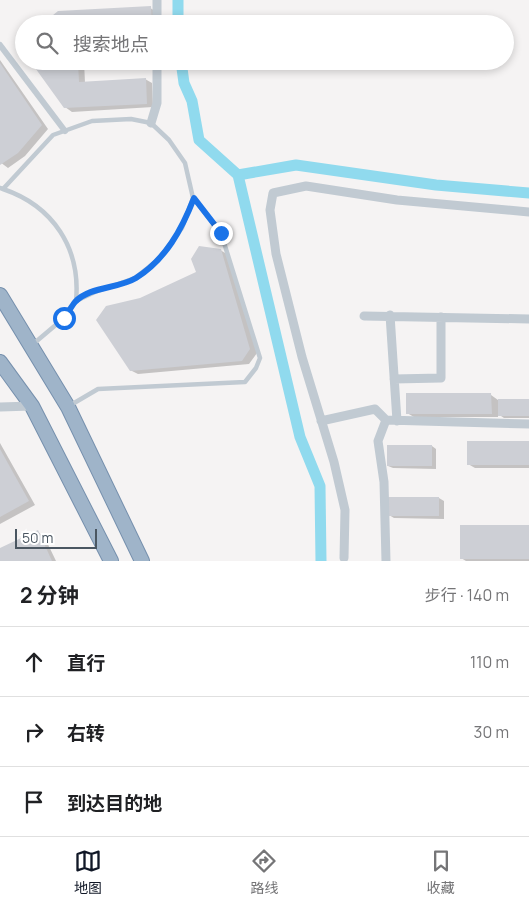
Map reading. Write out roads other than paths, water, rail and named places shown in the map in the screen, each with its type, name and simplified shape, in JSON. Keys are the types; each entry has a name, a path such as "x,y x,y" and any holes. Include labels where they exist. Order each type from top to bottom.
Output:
{"highway":[{"path":"0,295 68,407 142,561"},
{"path":"0,362 32,406 111,561"}],"street":[{"path":"157,0 157,15"},
{"path":"0,45 15,65"},
{"path":"19,70 65,130"},
{"path":"151,123 157,103 157,70"},
{"path":"344,558 345,510 302,357 276,254 270,210 273,193 306,186 397,200 529,212"},
{"path":"390,315 397,421"},
{"path":"364,316 529,319"},
{"path":"394,378 441,378 441,317"},
{"path":"0,407 32,406"},
{"path":"321,421 375,409 386,420 529,424"},
{"path":"386,420 378,441 384,482 386,561"}],"lane":[{"path":"68,407 98,389 245,382 256,368 260,358 221,233 194,198 185,163 169,140 151,123 131,119 92,121 53,135 2,188 37,206 62,234 75,266 76,301"},
{"path":"30,346 64,318 76,301 94,292 135,278 159,259 182,228 194,198"}],"waterway":[{"path":"178,0 178,15"},
{"path":"182,70 184,83 192,101 199,140 238,175 300,437 320,486 321,561"},
{"path":"238,175 296,165 436,185 529,193"}]}
